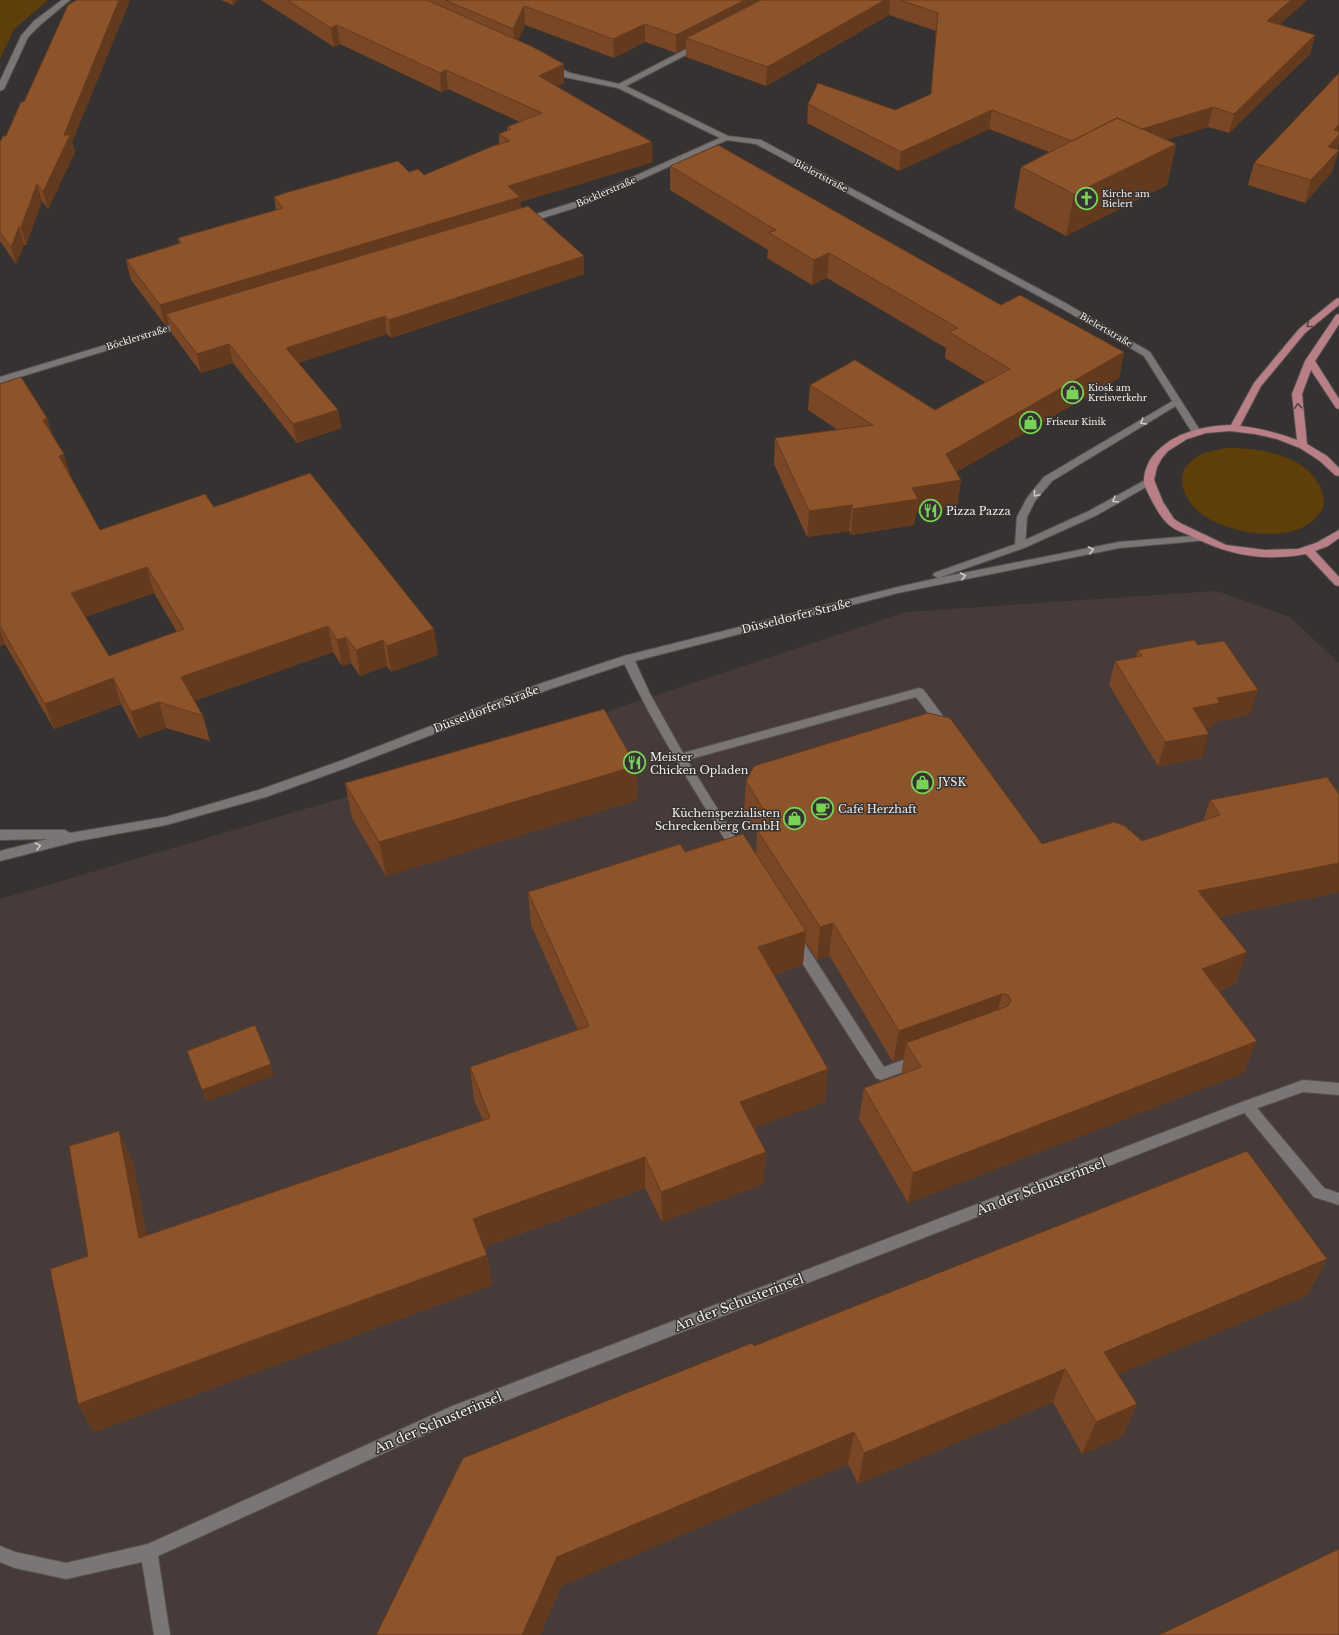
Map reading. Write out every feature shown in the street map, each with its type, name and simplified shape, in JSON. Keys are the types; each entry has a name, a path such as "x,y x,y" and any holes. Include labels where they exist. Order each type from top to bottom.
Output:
{"main road":[{"path":"1234,428 1257,385 1302,331 1339,301"},
{"path":"1302,445 1297,394 1310,361 1339,317"},
{"path":"1310,361 1339,406"},
{"path":"1339,473 1333,466 1302,445 1268,433 1234,428 1196,432 1171,444 1154,460 1148,480 1158,505 1174,524 1223,547 1245,552 1281,553 1308,550 1327,542 1339,533"},
{"path":"1308,550 1339,583"}],"street":[{"path":"0,89 25,36 36,23 66,0"},
{"path":"620,86 705,43"},
{"name":"Bielertstraße","path":"538,62 567,75 620,86 726,138 758,142 1032,289 1147,354 1196,432"},
{"name":"Böcklerstraße","path":"516,223 584,202 726,138"},
{"name":"Böcklerstraße","path":"0,380 190,322"},
{"path":"1020,546 1022,517 1031,500 1048,479 1176,402"},
{"name":"Düsseldorfer Straße","path":"898,590 1020,546 1093,513 1148,480"},
{"name":"Düsseldorfer Straße","path":"0,856 78,836 166,821 262,794 347,763 546,686 628,659 898,590 1120,544 1204,538"},
{"path":"628,659 644,694 680,758 744,859"},
{"path":"680,758 919,692 951,735"},
{"name":"Düsseldorfer Straße","path":"0,835 22,834 78,836"},
{"path":"791,933 881,1074 931,1056"},
{"name":"An der Schusterinsel","path":"0,1554 14,1560 66,1571 149,1552 456,1412 1247,1106 1303,1086 1339,1089"},
{"path":"1247,1106 1319,1193 1339,1199"},
{"path":"149,1552 162,1635"}],"shaded area":[{"path":"0,0 48,0 14,29 0,59"},
{"path":"1228,448 1241,448 1269,452 1282,456 1306,469 1316,479 1322,491 1324,501 1321,511 1311,522 1297,530 1263,534 1227,527 1211,520 1199,512 1193,506 1185,493 1182,478 1184,471 1194,459 1202,454"},
{"path":"1217,591 1290,617 1339,663 1339,1635 0,1635 0,899 383,786 906,612"}],"building":[{"path":"77,0 119,0 64,135 70,135 43,192 37,184 21,227 19,227 11,247 0,232 0,142 3,136 6,136 21,102 24,102 68,5"},
{"path":"287,0 427,0 533,47 564,64 539,76 652,142 508,186 520,197 160,305 126,260 181,243 178,238 283,208 274,197 285,193 398,161 409,172 418,169 424,175 493,146 510,141 499,134 511,129 507,127 542,113 446,70 440,73 337,25 331,28"},
{"path":"445,0 745,0 676,35 645,24 613,39 524,6 513,29"},
{"path":"761,0 885,0 767,67 686,38"},
{"path":"900,0 1291,0 1267,21 1315,35 1234,114 1213,107 1142,129 1117,118 1072,141 992,110 901,152 808,104 818,83 895,110 931,94 938,13"},
{"path":"1339,73 1339,124 1334,130 1339,131 1339,135 1328,147 1339,150 1311,180 1254,163"},
{"path":"1117,118 1176,144 1074,194 1021,167"},
{"path":"718,145 1001,305 1020,295 1124,352 946,454 961,480 912,488 918,499 853,509 852,505 809,511 775,438 873,425 810,385 855,360 935,410 1010,369 949,332 958,328 829,253 814,260 769,233 776,230 670,166"},
{"path":"528,206 584,256 389,320 385,316 286,348 338,410 293,424 229,344 197,354 166,314"},
{"path":"21,377 47,418 43,420 64,454 59,456 100,530 205,494 214,507 310,473 434,629 387,646 383,640 356,650 346,637 337,640 328,626 181,677 203,716 159,702 131,712 113,678 45,704 0,626 0,384","holes":["147,567 184,629 109,656 71,593"]},
{"path":"1194,640 1198,645 1224,641 1258,690 1217,698 1220,703 1193,708 1209,734 1165,742 1115,661 1142,656 1138,650"},
{"path":"604,709 636,766 379,842 345,783"},
{"path":"928,713 950,718 1042,844 1114,822 1125,826 1142,841 1220,815 1210,800 1327,777 1339,794 1339,863 1198,891 1247,952 1202,969 1257,1041 913,1173 864,1088 921,1067 906,1043 1008,1006 1011,1000 1008,995 1002,994 899,1031 833,923 820,927 757,830 773,825 746,781 754,766"},
{"path":"743,834 806,931 758,947 828,1069 740,1102 766,1152 661,1192 645,1157 473,1219 487,1255 78,1404 50,1269 88,1256 69,1146 119,1131 139,1238 490,1118 470,1067 589,1026 528,892 680,844 685,852"},
{"path":"255,1025 271,1064 202,1090 187,1051"},
{"path":"1247,1151 1327,1259 1104,1352 1137,1404 1096,1422 1065,1369 864,1453 854,1432 557,1557 522,1635 376,1635 463,1458 752,1343 754,1346"},
{"path":"1339,1549 1339,1635 1159,1635"}],"place":[{"name":"Kirche am Bielert","path":"1086,199"},
{"name":"Kiosk am Kreisverkehr","path":"1073,393"},
{"name":"Friseur Kinik","path":"1030,422"},
{"name":"Pizza Pazza","path":"931,511"},
{"name":"Meister Chicken Opladen","path":"635,763"},
{"name":"JYSK","path":"923,782"},
{"name":"Café Herzhaft","path":"823,809"},
{"name":"Küchenspezialisten Schreckenberg GmbH","path":"795,819"}]}
